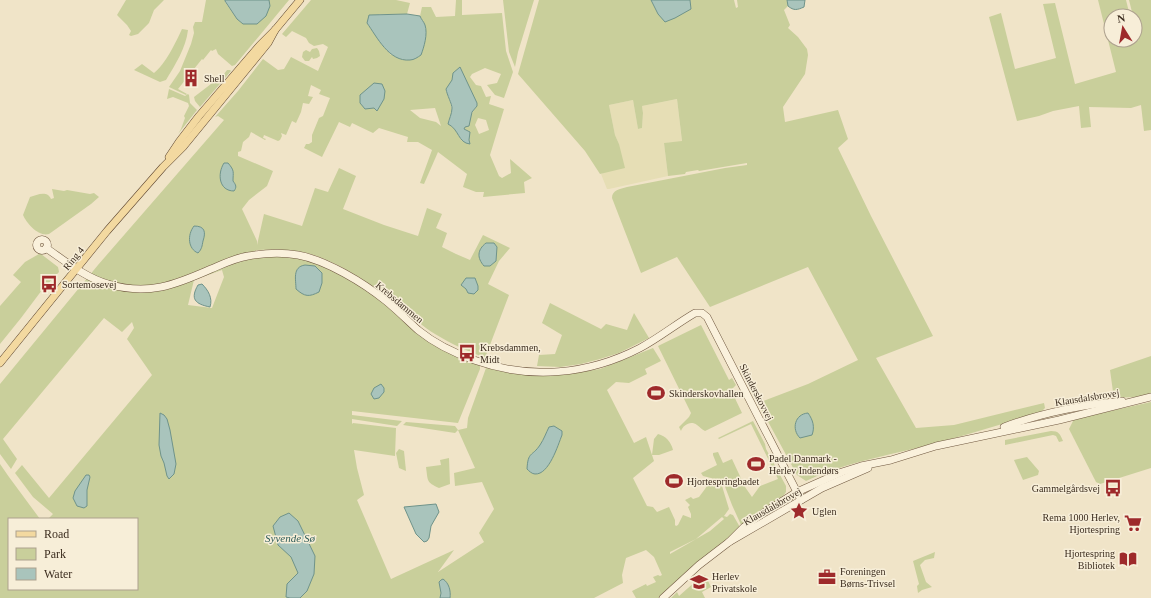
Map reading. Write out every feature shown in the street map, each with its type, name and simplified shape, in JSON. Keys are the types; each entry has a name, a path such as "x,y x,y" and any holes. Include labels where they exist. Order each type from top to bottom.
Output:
{"main road":[{"name":"Ring 4","path":"0,364 107,231 162,167 178,142 199,116 300,0"}],"street":[{"path":"46,248 77,268"},
{"name":"Krebsdammen","path":"77,268 85,274 106,284 135,290 151,289 182,282 229,261 248,256 279,253 298,255 316,260 337,269 357,281 385,300 420,331 443,347 484,364 514,371 535,373 573,370 605,363 640,348 684,320"},
{"name":"Skinderskovvej","path":"684,320 698,313 705,314 707,317 801,500"},
{"name":"Klausdalsbrovej","path":"662,598 699,565 729,542 822,488 853,474 936,446 985,435 1011,424 1055,411 1108,402 1149,398"},
{"name":"Klausdalsbrovej","path":"729,542 744,527 797,492 842,472 861,466 891,460"}],"shaded area":[{"path":"677,99 682,142 664,143 668,176 607,189 601,174 603,173 619,144 615,135 609,105 633,100 638,129 642,128 642,106"}],"green space":[{"path":"126,0 164,0 154,10 149,23 138,34 131,36 129,35 131,31 127,25 117,15"},
{"path":"206,0 225,0 237,19 270,6 269,0 289,0 235,65 232,66 218,54 216,49 211,50 178,89 187,94 186,95 169,87 180,71 191,44 195,22 202,22"},
{"path":"311,0 396,0 410,3 407,14 380,14 367,23 391,55 425,26 420,16 422,7 431,7 436,17 455,16 456,0 462,0 462,15 502,13 506,51 513,72 504,98 495,95 487,85 497,83 501,74 485,68 472,74 470,77 476,85 481,86 486,97 491,96 489,104 504,109 490,155 499,176 502,178 511,173 510,159 532,178 524,182 525,193 483,197 484,192 476,192 463,187 467,174 438,152 424,184 420,183 432,150 418,142 407,142 408,137 379,128 373,133 352,123 350,127 339,122 322,157 304,148 306,144 312,142 312,135 319,118 323,116 330,98 319,94 321,90 311,85 308,96 313,97 309,104 303,103 296,123 292,121 286,135 281,133 282,136 278,141 264,135 263,138 266,139 265,140 251,132 249,137 243,142 241,151 238,152 238,156 273,171 267,186 249,200 242,209 257,241 257,245 264,214 302,226 315,188 328,192 339,168 356,176 343,209 418,236 427,208 442,214 436,228 447,233 442,247 470,260 483,235 510,248 499,261 488,284 509,295 485,358 441,338 357,276 333,263 307,253 269,249 256,250 255,257 292,257 319,263 357,283 462,361 480,365 480,369 458,423 352,411 352,415 402,421 397,426 352,419 352,424 396,428 395,456 354,450 364,495 357,500 391,579 454,550 438,572 484,542 479,533 494,509 482,482 455,486 454,473 475,468 458,430 467,428 468,418 486,368 535,376 587,371 600,369 653,348 661,361 645,369 647,374 629,383 616,382 607,390 634,443 646,437 654,461 633,478 647,506 653,507 657,512 669,507 676,526 683,515 691,518 688,507 690,505 685,500 691,497 693,499 699,497 710,481 720,483 729,509 724,516 727,517 730,514 733,515 741,529 660,598 636,598 632,591 646,584 647,586 656,582 653,577 662,575 654,557 646,550 626,558 622,575 623,583 594,598 450,598 450,593 441,593 440,598 0,598 0,464 39,518 8,518 8,590 138,590 138,518 49,518 53,514 33,497 15,473 22,465 49,498 152,375 127,339 134,328 132,322 122,332 104,318 3,439 17,459 11,469 0,454 0,384 98,265 224,120 218,116 215,117 263,59 278,70 284,69 291,57 318,71 328,47 323,44 314,46 309,43 306,38 292,31 286,37 282,34","holes":["453,80 477,106 471,114 464,129 469,132 469,140 462,141 455,129 448,122 452,109 446,89","435,108 441,126 436,122 420,118 410,110","478,118 486,120 489,130 479,134 475,125","222,270 224,277 212,308 188,305 194,280","722,517 724,519 710,531 670,554 670,552 696,539"]},
{"path":"503,0 534,0 518,52 515,67 509,52"},
{"path":"539,0 651,0 658,14 691,9 690,0 734,0 736,8 738,7 737,0 787,0 788,6 784,10 790,25 788,28 798,37 807,49 808,55 805,74 783,107 785,122 838,110 848,139 838,148 871,216 933,336 876,358 916,428 954,425 1044,403 1045,408 1041,412 979,431 847,465 806,481 797,475 758,403 808,384 858,360 808,267 710,307 677,257 641,273 612,198 613,193 619,189 627,187 747,165 747,163 668,176 664,143 682,141 677,99 642,106 642,128 638,129 633,100 609,105 615,135 619,144 625,168 600,174 585,151 518,74"},
{"path":"1098,0 1126,0 1128,8 1103,8 1103,20"},
{"path":"1129,0 1151,0 1151,130 1144,131 1141,105 1131,108 1089,107 1091,127 1081,128 1079,106 1053,111 1017,121 989,17 1001,13 1015,69 1056,58 1043,4 1055,3 1075,84 1116,72 1110,48 1143,48 1143,8 1131,8"},
{"path":"182,29 188,30 187,37 180,56 166,80 160,82 134,70 142,64 154,73 166,59"},
{"path":"317,48 320,56 313,59 312,57 309,61 305,61 302,57 303,52 306,50 310,52 312,49"},
{"path":"227,70 231,71 200,107 195,101 194,97"},
{"path":"169,89 185,96 188,94 190,103 197,110 178,134 189,106 188,103 173,97 167,99"},
{"path":"52,189 90,194 94,193 99,197 49,234 41,234 27,222 23,215 30,197 44,194 49,196 51,199 54,198"},
{"path":"39,254 58,267 59,272 42,290 0,344 0,306 21,282 13,275 25,262"},
{"path":"550,303 601,329 606,324 627,330 634,313 649,338 619,353 581,364 560,367 537,366 539,355 555,354 562,335 542,323"},
{"path":"701,325 729,380 732,378 736,385 731,390 742,413 705,431 697,425 690,423 685,425 681,431 679,427 691,413 658,346"},
{"path":"1151,356 1151,395 1114,399 1110,370"},
{"path":"1151,402 1151,468 1100,484 1096,482 1069,429 1074,419"},
{"path":"753,421 786,486 786,492 742,527 724,484 719,480 703,476 701,473 717,465 713,453 718,452 723,463 732,459 745,487 752,497 760,486 778,479 751,424 719,439 718,438"},
{"path":"406,422 455,426 458,430 455,433 403,425"},
{"path":"1051,431 1059,433 1063,441 1059,442 1056,436 1053,435 1005,445 1005,440"},
{"path":"658,434 668,440 673,450 659,455 652,455 654,439"},
{"path":"399,449 404,451 406,471 399,468 396,453"},
{"path":"1027,457 1039,471 1038,475 1023,480 1014,460"},
{"path":"449,458 450,484 439,488 428,480 426,467 441,465 440,460"},
{"path":"935,552 934,558 925,560 920,565 926,582 932,587 918,593 917,586 919,584 913,561"},
{"name":"Herlev Privatskole","path":"705,575 711,587 702,592 705,598 671,598 677,592 679,596"}],"water":[{"path":"225,0 269,0 270,6 266,16 257,24 243,24 237,19"},
{"path":"651,0 690,0 691,9 665,22 658,14"},
{"path":"787,0 805,0 804,7 792,9 788,6"},
{"path":"407,14 420,16 425,25 426,36 421,55 414,59 403,60 396,57 384,48 367,23 369,15"},
{"path":"460,67 477,103 477,106 472,112 469,126 465,127 464,129 470,132 470,144 463,141 452,126 448,124 452,108 446,89 452,80 453,73"},
{"path":"374,83 382,84 385,91 384,99 377,111 374,108 365,109 360,103 360,95"},
{"path":"224,163 228,163 233,170 233,181 236,186 234,191 225,188 222,185 220,172"},
{"path":"194,226 198,226 204,230 202,247 198,253 190,245 190,233"},
{"path":"486,243 494,243 497,247 496,261 490,266 484,266 479,257 481,248"},
{"path":"301,266 315,266 322,273 322,283 319,292 312,295 302,294 296,289 296,271"},
{"path":"466,278 475,278 478,290 474,294 468,293 461,285"},
{"path":"202,284 209,294 211,300 210,307 195,300 194,294 198,285"},
{"path":"381,384 384,388 384,392 379,398 374,399 371,394 374,388"},
{"path":"160,413 167,419 176,464 174,474 169,479 159,445"},
{"path":"808,413 813,424 812,435 800,438 797,434 795,426 796,422 800,416"},
{"path":"554,426 562,431 562,435 552,459 545,470 540,473 533,474 527,469 528,459 540,445 549,427"},
{"path":"86,475 89,475 90,477 87,490 87,506 84,508 77,506 73,498 75,491"},
{"path":"436,504 439,512 431,526 429,538 424,542 416,534 404,507"},
{"name":"Syvende Sø","path":"289,513 298,521 315,556 314,574 307,591 300,598 286,597 287,584 298,573 291,557 278,545 273,526 280,517"},
{"path":"443,579 449,587 450,598 440,598 441,593 439,582"}],"place":[{"name":"Shell","path":"191,78"},
{"name":"Sortemosevej","path":"49,284"},
{"name":"Krebsdammen, Midt","path":"467,353"},
{"name":"Skinderskovhallen","path":"656,393"},
{"name":"Padel Danmark - Herlev Indendørs","path":"756,464"},
{"name":"Hjortespringbadet","path":"674,481"},
{"name":"Gammelgårdsvej","path":"1113,488"},
{"name":"Uglen","path":"799,511"},
{"name":"Rema 1000 Herlev, Hjortespring","path":"1133,523"},
{"name":"Hjortespring Bibliotek","path":"1128,559"},
{"name":"Foreningen Børns-Trivsel","path":"827,577"},
{"name":"Herlev Privatskole","path":"699,582"}]}
